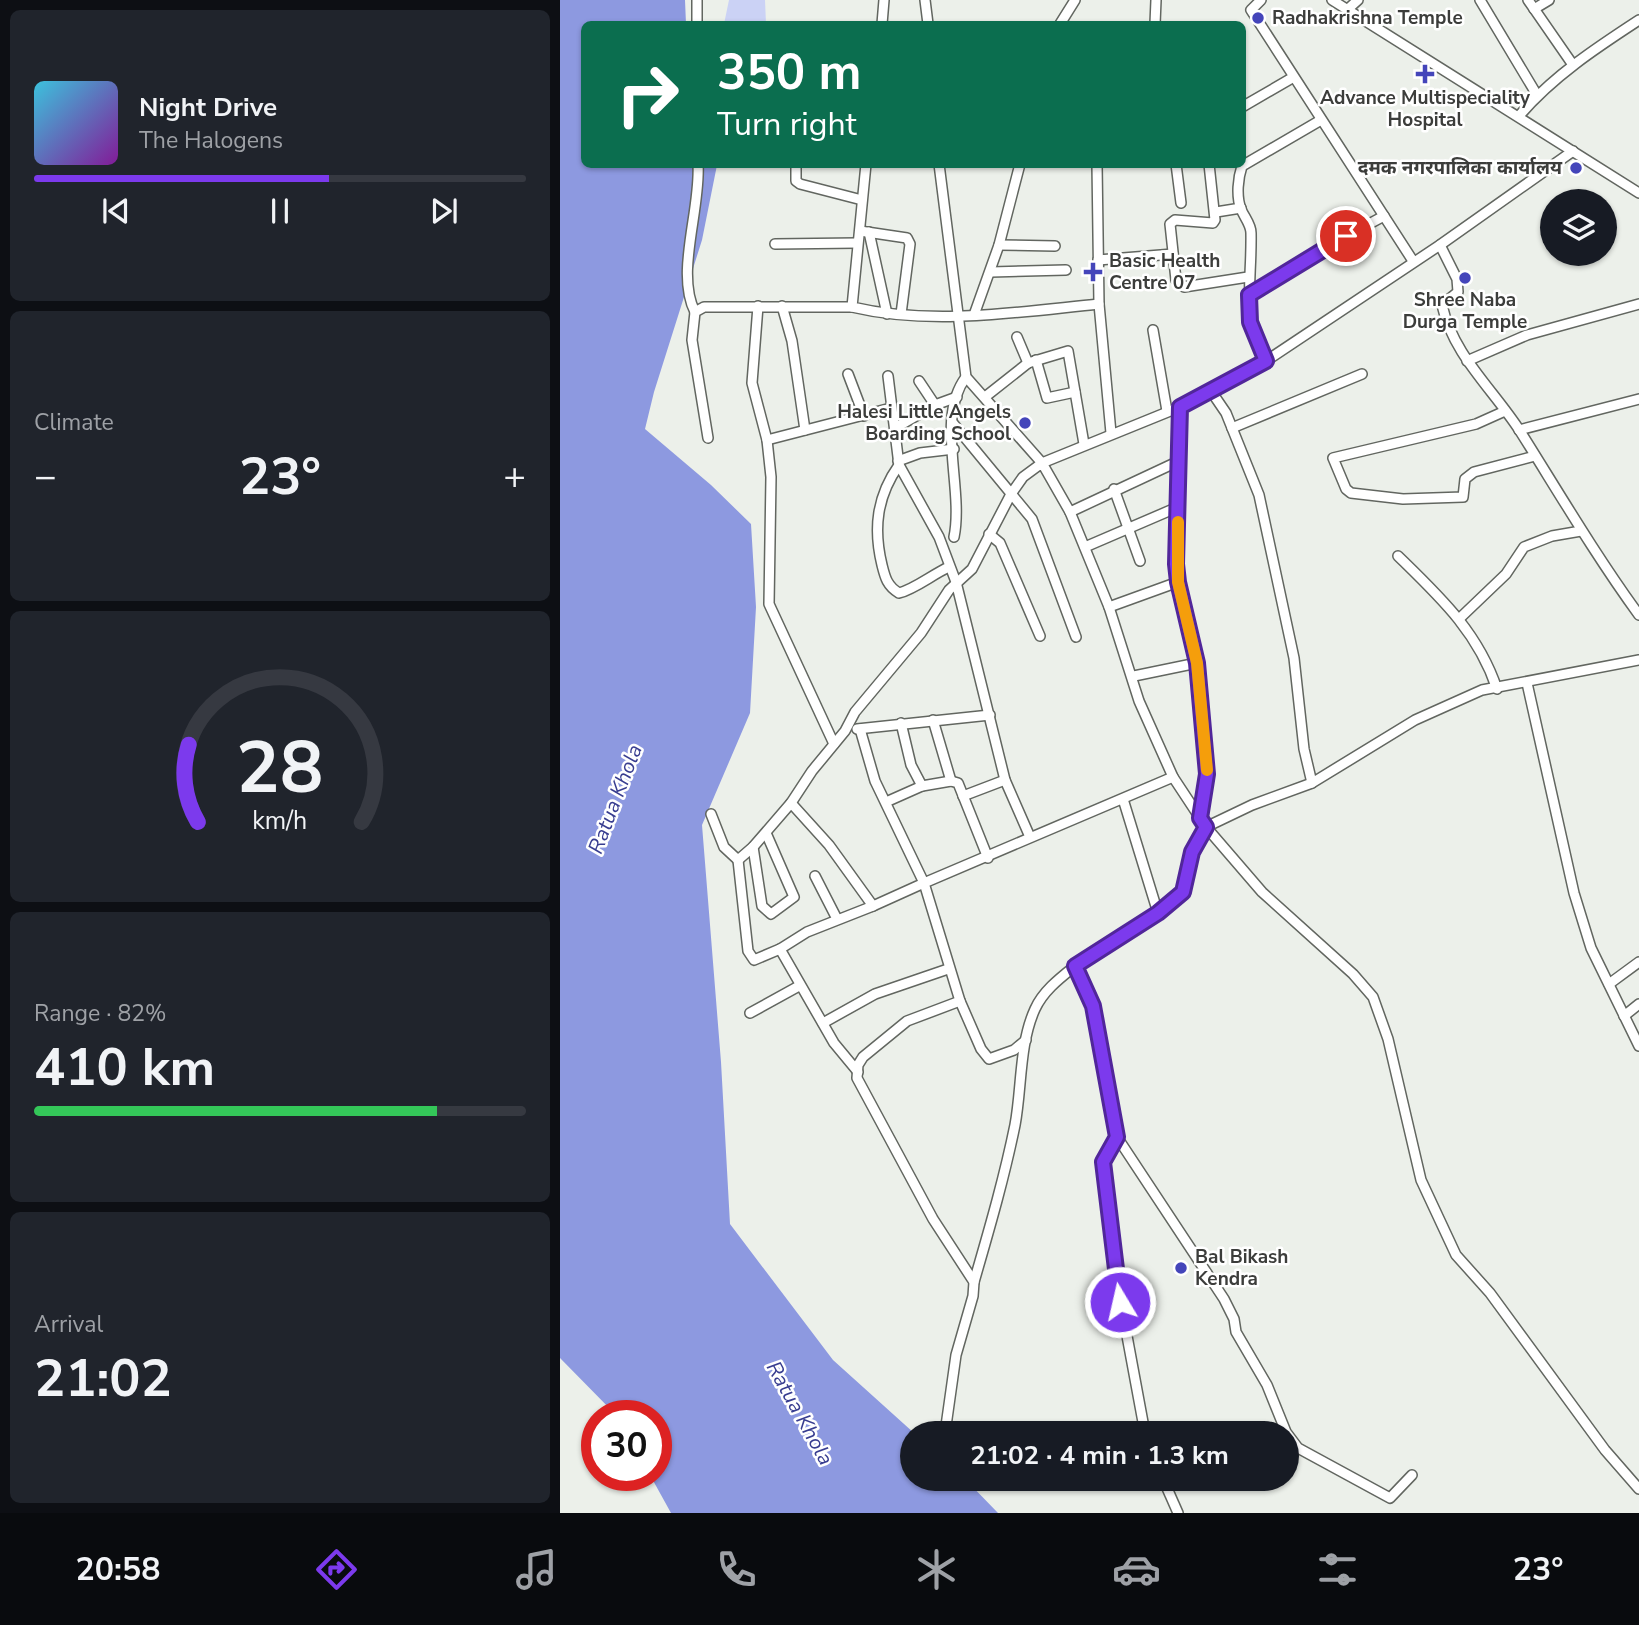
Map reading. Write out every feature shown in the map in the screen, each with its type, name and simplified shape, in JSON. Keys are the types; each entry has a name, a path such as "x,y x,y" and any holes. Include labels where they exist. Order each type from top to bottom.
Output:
{"street":[{"path":"697,0 697,21"},
{"path":"882,21 884,0"},
{"path":"925,0 928,21"},
{"path":"1062,21 1074,0"},
{"path":"1155,21 1157,0"},
{"path":"1261,0 1251,10 1292,78 1413,261"},
{"path":"1332,0 1639,193"},
{"path":"1348,9 1358,0"},
{"path":"1480,0 1537,94"},
{"path":"1528,0 1573,65"},
{"path":"1534,9 1549,0"},
{"path":"1519,117 1537,94 1573,65 1639,20"},
{"path":"1246,105 1292,78"},
{"path":"1246,164 1321,120"},
{"path":"738,860 753,848 791,803 845,731 855,712 921,633 956,582 972,569 1011,494 1023,477 1042,463 1084,444 1180,407 1266,361 1440,245 1573,151"},
{"path":"698,168 700,191 688,271 688,298 695,312 692,340 708,438"},
{"path":"796,168 796,181 800,184 862,200"},
{"path":"866,168 862,200 864,231 887,314"},
{"path":"940,168 966,377 957,397 952,422 954,537"},
{"path":"974,315 991,272 1019,168"},
{"path":"1097,168 1099,304 1111,433"},
{"path":"1177,168 1181,203"},
{"path":"1210,168 1216,212 1213,223 1175,220 1170,225 1176,280 1184,287 1248,277"},
{"path":"1241,168 1238,177 1241,208 1252,230 1248,277 1250,322 1266,361"},
{"path":"1216,212 1241,208"},
{"path":"1249,295 1309,256 1384,216"},
{"path":"852,307 857,243 864,231"},
{"path":"864,231 907,238 911,244 901,314"},
{"path":"775,244 857,243"},
{"path":"999,245 1055,246"},
{"path":"1440,245 1457,279 1458,292 1441,305 1445,321 1467,361 1519,430 1581,531 1639,615"},
{"path":"1098,260 1173,254"},
{"path":"991,272 1066,270"},
{"path":"695,312 704,307 852,307 887,314 960,316 1099,304"},
{"path":"1467,361 1527,335 1639,304"},
{"path":"758,306 752,383 767,440 772,516 769,604 834,744"},
{"path":"782,306 792,341 805,430"},
{"path":"1153,330 1167,411"},
{"path":"1017,337 1032,361 1047,398 1075,392"},
{"path":"985,397 1032,361 1070,353 1084,444"},
{"path":"848,374 864,416"},
{"path":"1232,428 1362,374"},
{"path":"888,376 899,463 932,522 956,582 1005,780 1030,837"},
{"path":"966,377 1042,463 1070,512 1109,607 1134,676 1139,701 1173,777 1206,827 1262,892 1353,974 1373,997 1388,1039 1421,1180 1456,1255 1490,1293 1605,1450 1639,1489"},
{"path":"919,381 935,405"},
{"path":"1211,391 1232,428 1259,495 1294,658 1304,749 1312,783"},
{"path":"895,428 935,405 957,397"},
{"path":"1519,430 1639,399"},
{"path":"1180,407 1178,582 1197,663 1207,774 1200,818"},
{"path":"767,440 891,408"},
{"path":"1505,411 1476,424 1333,458 1346,489 1351,493 1403,499 1463,497 1465,479 1474,472 1535,456"},
{"path":"952,422 1032,519 1076,637"},
{"path":"949,567 899,593 886,581 876,527 888,480 899,463 920,453 954,449"},
{"path":"1070,512 1114,489 1179,461"},
{"path":"1114,489 1140,561"},
{"path":"1084,547 1178,507"},
{"path":"1460,618 1506,574 1524,547 1552,536 1581,531"},
{"path":"989,534 1000,543 1040,636"},
{"path":"1398,556 1460,618 1491,671 1497,689"},
{"path":"1109,607 1178,582"},
{"path":"947,1421 956,1355 999,1195 1015,1123 1026,1040 1035,1009 1045,994 1075,966 1158,913 1183,892 1192,852 1206,827 1251,805 1312,783 1415,720 1482,690 1639,660"},
{"path":"1134,676 1197,663"},
{"path":"1527,682 1574,893 1591,948 1639,1046"},
{"path":"845,731 990,715"},
{"path":"933,720 951,780"},
{"path":"901,723 911,765 922,786"},
{"path":"860,729 875,781 924,883 948,969 960,1001 989,1059 1014,1049 1026,1040"},
{"path":"711,814 724,848 738,860 748,951 754,960 780,949 807,932 988,858 1030,837 1173,777"},
{"path":"886,802 922,786 951,780 958,783 988,858"},
{"path":"963,796 1005,780"},
{"path":"1123,799 1158,913"},
{"path":"791,803 829,845 873,906"},
{"path":"753,848 762,906 771,914 794,897 766,833"},
{"path":"815,876 837,919"},
{"path":"780,949 799,986 844,1059 858,1072"},
{"path":"1609,984 1639,962"},
{"path":"1075,966 1093,1006 1117,1137 1224,1300 1234,1319 1236,1332 1267,1385 1286,1432 1298,1448 1390,1498 1412,1475"},
{"path":"823,1023 875,994 948,969"},
{"path":"750,1013 799,986"},
{"path":"960,1001 907,1021 863,1057 857,1078 933,1219 974,1282"},
{"path":"1624,1016 1639,1004"},
{"path":"1117,1137 1103,1162 1112,1255 1143,1421"},
{"path":"1168,1491 1178,1513"}],"shaded area":[{"path":"729,0 765,0 766,21 725,21"}],"water":[{"name":"Ratua Khola","path":"560,0 685,0 686,21 581,21 581,168 716,168 702,240 645,429 711,485 751,524 756,607 750,713 702,825 721,1062 730,1224 833,1360 901,1421 900,1491 977,1491 998,1513 671,1513 659,1491 672,1491 672,1400 601,1400 560,1358"}],"slow traffic":[{"path":"1178,522 1178,582 1197,663 1207,770"}],"place":[{"name":"Radhakrishna Temple","path":"1258,18"},
{"name":"Advance Multispeciality Hospital","path":"1425,74"},
{"name":"दमक नगरपालिका कार्यालय","path":"1576,168"},
{"name":"Basic Health Centre 07","path":"1093,272"},
{"name":"Shree Naba Durga Temple","path":"1465,278"},
{"name":"Halesi Little Angels Boarding School","path":"1025,423"},
{"name":"Bal Bikash Kendra","path":"1181,1268"}],"route":[{"path":"1120,1302 1112,1255 1103,1162 1117,1137 1093,1006 1075,966 1158,913 1183,892 1192,852 1206,827 1200,818 1207,774 1197,663 1176,564 1180,407 1266,361 1250,322 1249,295 1309,256 1346,236"}]}
